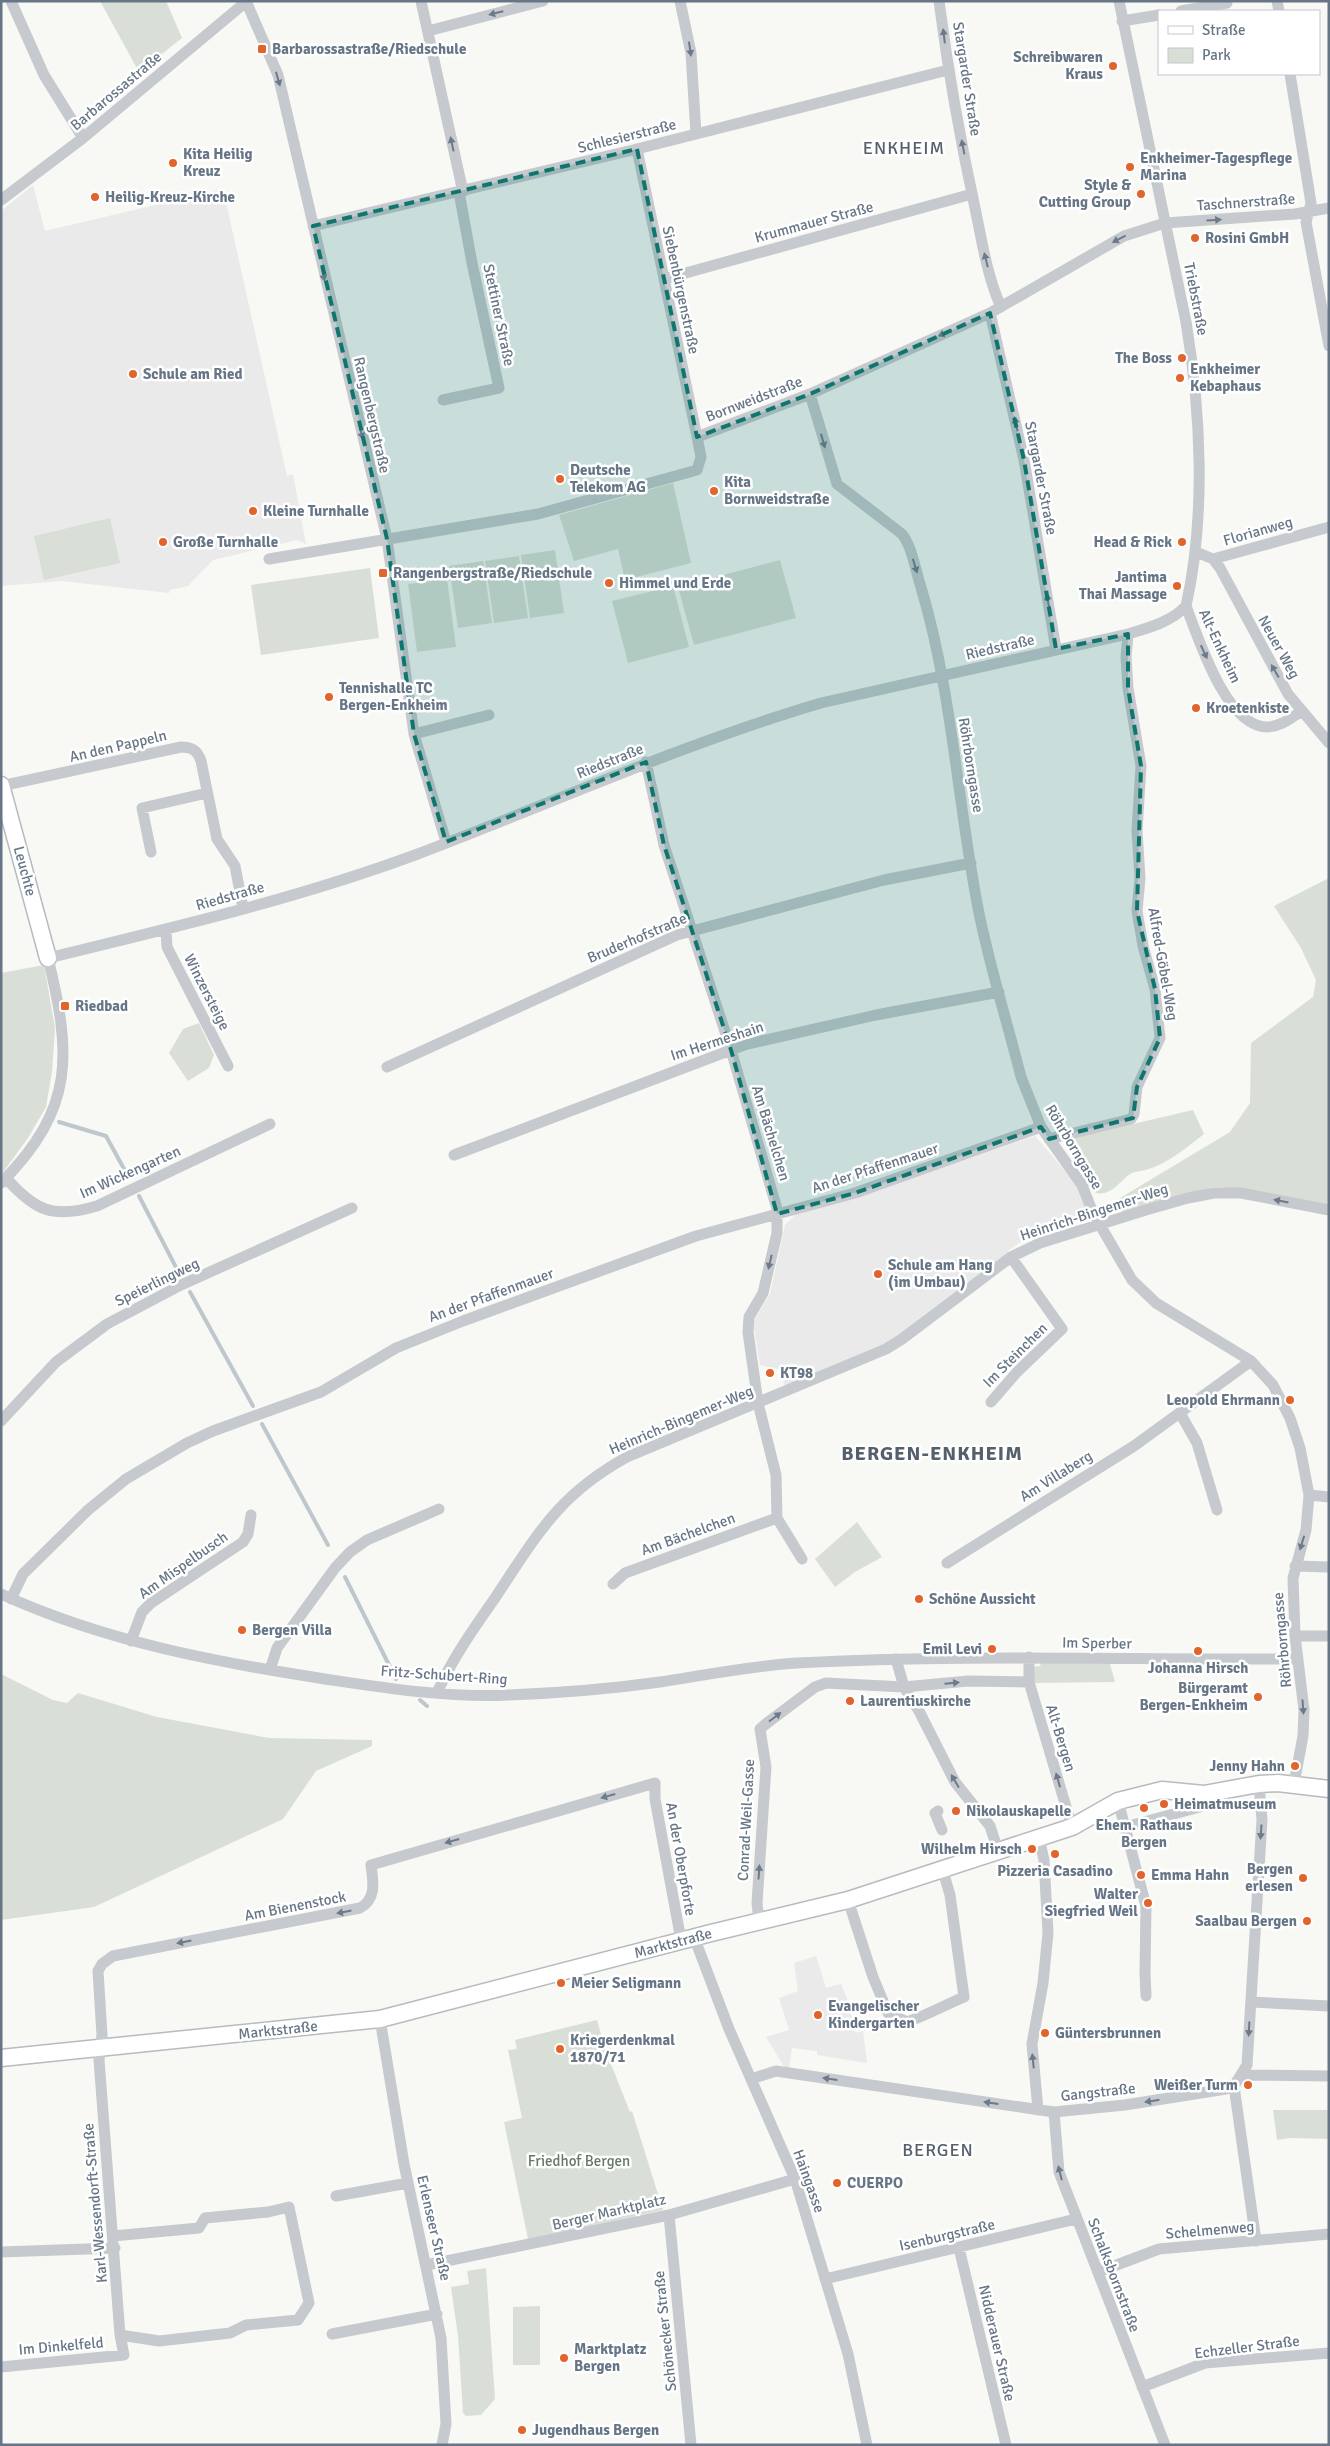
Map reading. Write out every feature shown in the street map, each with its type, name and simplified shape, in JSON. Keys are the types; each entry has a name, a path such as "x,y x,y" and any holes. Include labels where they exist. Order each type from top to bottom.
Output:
{"street":[{"path":"11,1 44,74 83,138"},
{"name":"Stettiner Straße","path":"421,1 461,192 472,263 499,388 443,400"},
{"path":"428,31 543,1"},
{"path":"680,1 691,53 696,134"},
{"name":"Stargarder Straße","path":"939,1 948,70 972,194 984,253 1001,307"},
{"name":"Triebstraße","path":"1118,1 1186,322 1195,374 1198,473 1196,552 1186,606"},
{"name":"Barbarossastraße","path":"1,200 83,138 246,2"},
{"name":"Rangenbergstraße","path":"246,2 278,76 387,539 414,734 446,842"},
{"path":"1188,10 1227,4"},
{"path":"1122,21 1158,15"},
{"name":"Schlesierstraße","path":"313,226 637,149 948,70"},
{"path":"1290,75 1311,203 1306,222 1329,346"},
{"name":"Siebenbürgenstraße","path":"637,149 697,436"},
{"name":"Krummauer Straße","path":"664,279 972,194"},
{"name":"Taschnerstraße","path":"1165,223 1309,212 1329,208"},
{"name":"Bornweidstraße","path":"269,559 538,514 698,470 700,465 697,436 810,394 990,313 1124,236 1165,223"},
{"name":"Stargarder Straße","path":"990,313 1024,460 1056,650"},
{"name":"Röhrborngasse","path":"810,394 837,484 902,534 908,543 925,601 941,676 953,740 978,909 1021,1077 1041,1127 1082,1185 1123,1267 1145,1295 1251,1361 1274,1384 1290,1418 1300,1448 1309,1495 1306,1530 1295,1566 1292,1599 1304,1710 1303,1736 1294,1784"},
{"name":"Florianweg","path":"1196,552 1212,559 1329,527"},
{"name":"Neuer Weg","path":"1212,559 1220,568 1288,694 1329,743"},
{"name":"Riedstraße","path":"48,958 166,930 340,879 446,842 712,737 812,705 1128,634 1169,619 1186,606"},
{"name":"Alt-Enkheim","path":"1186,606 1220,687 1244,716 1256,725 1269,727 1280,724 1302,711"},
{"name":"Alfred-Göbel-Weg","path":"1049,1139 1132,1119 1136,1086 1159,1042 1155,989 1143,946 1137,911 1140,878 1137,831 1142,773 1128,688 1126,657 1128,634"},
{"path":"414,734 489,715"},
{"name":"An den Pappeln","path":"1,785 186,747 198,754 217,839 235,866 243,908"},
{"name":"Am Bächelchen","path":"613,1584 625,1573 776,1518 776,1475 758,1403 747,1325 749,1317 763,1293 776,1233 777,1214 775,1199 693,930 664,845 646,762"},
{"name":"Leuchte","path":"1,785 48,958"},
{"path":"151,852 142,808 207,793"},
{"name":"Bruderhofstraße","path":"386,1067 677,935 884,880 971,863"},
{"name":"Winzersteige","path":"166,930 166,947 228,1066"},
{"path":"4,1180 38,1138 52,1113 61,1082 64,1052 63,1026 48,958"},
{"name":"Im Hermeshain","path":"454,1155 730,1050 876,1015 999,992"},
{"name":"Im Wickengarten","path":"4,1180 23,1198 38,1206 54,1212 74,1212 97,1206 270,1124"},
{"name":"An der Pfaffenmauer","path":"6,1596 24,1574 88,1510 126,1479 187,1442 321,1392 396,1348 443,1328 696,1236 865,1190 1041,1127"},
{"name":"Heinrich-Bingemer-Weg","path":"437,1693 447,1671 464,1643 546,1522 575,1492 598,1474 627,1458 895,1344 1011,1256 1040,1243 1101,1226 1179,1200 1214,1193 1241,1193 1329,1210"},
{"name":"Speierlingweg","path":"1,1421 56,1362 112,1320 181,1285 352,1208"},
{"name":"Im Steinchen","path":"991,1402 1017,1372 1062,1329 1011,1256"},
{"name":"Am Villaberg","path":"947,1563 1134,1446 1251,1361"},
{"path":"1180,1414 1197,1443 1217,1510"},
{"path":"1309,1495 1329,1497"},
{"path":"270,1670 277,1648 335,1568 350,1552 367,1540 439,1509"},
{"name":"Am Mispelbusch","path":"131,1641 142,1612 151,1603 243,1542 248,1534 251,1515"},
{"path":"776,1518 802,1559"},
{"path":"1295,1566 1329,1567"},
{"name":"Fritz-Schubert-Ring","path":"6,1596 58,1617 131,1641 270,1670 356,1684 437,1693 504,1696 612,1688 743,1668 896,1660"},
{"path":"1295,1636 1329,1636"},
{"name":"Im Sperber","path":"896,1660 1029,1657 1298,1659"},
{"name":"Alt-Bergen","path":"1029,1657 1029,1682 1072,1827"},
{"path":"896,1660 904,1687 919,1711 955,1782 990,1826 998,1851"},
{"path":"904,1687 968,1681 1029,1682"},
{"name":"Conrad-Weil-Gasse","path":"759,1921 757,1903 766,1766 760,1729 815,1687 826,1683 904,1687"},
{"name":"An der Oberpforte","path":"655,1783 655,1799 688,1939"},
{"name":"Am Bienenstock","path":"102,2048 98,1970 102,1964 113,1956 360,1908 366,1905 372,1896 374,1886 371,1864 655,1783"},
{"path":"1256,2241 1234,2086 1247,2065 1262,1820 1259,1784"},
{"name":"Marktstraße","path":"1,2058 380,2019 688,1939 848,1900 943,1871 1072,1827 1118,1801 1162,1790 1204,1794 1259,1784 1294,1784 1329,1789"},
{"path":"1125,1827 1207,1805 1204,1794"},
{"path":"1118,1801 1146,1906 1144,1973 1146,1996"},
{"path":"938,1811 935,1813 942,1830"},
{"path":"1038,2110 1032,2044 1043,1983 1048,1932 1044,1860 1039,1838"},
{"path":"848,1900 873,1977 888,2013 907,2022 925,2016 964,1997 950,1895 943,1871"},
{"name":"Haingasse","path":"688,1939 795,2179 848,2354 867,2445"},
{"path":"1251,2002 1329,2006"},
{"name":"Erlenseer Straße","path":"380,2019 408,2183 437,2314 445,2376 446,2434 442,2445"},
{"name":"Karl-Wessendorft-Straße","path":"102,2048 99,2060 120,2335 124,2355"},
{"name":"Gangstraße","path":"751,2079 776,2071 1054,2112 1124,2105 1226,2089 1234,2086"},
{"path":"1242,2075 1329,2076"},
{"name":"Schalksbornstraße","path":"1054,2112 1058,2172 1165,2445"},
{"name":"Berger Marktplatz","path":"427,2265 669,2215 795,2179"},
{"path":"336,2196 408,2183"},
{"path":"1,2252 114,2242 199,2228 205,2218 268,2212 289,2206 309,2302 298,2320 246,2325 230,2334 159,2341 120,2335"},
{"name":"Schönecker Straße","path":"669,2215 691,2445"},
{"name":"Isenburgstraße","path":"825,2279 1076,2219"},
{"name":"Schelmenweg","path":"1098,2272 1159,2249 1329,2234"},
{"name":"Nidderauer Straße","path":"960,2248 1006,2445"},
{"path":"332,2334 437,2314"},
{"name":"Echzeller Straße","path":"1142,2387 1205,2363 1329,2353"},
{"name":"Im Dinkelfeld","path":"1,2367 124,2355"}],"highlighted area":[{"path":"637,149 697,437 810,394 990,313 1024,460 1056,649 1128,634 1128,688 1141,766 1137,911 1155,989 1160,1038 1137,1087 1133,1118 1049,1139 1041,1127 855,1193 777,1214 731,1050 664,845 646,762 446,842 414,734 387,539 313,226"}],"shaded area":[{"name":"Schule am Ried","path":"33,185 45,231 223,189 287,476 293,474 306,544 297,540 213,560 188,586 170,590 169,593 62,581 1,586 1,211"},
{"name":"Schule am Hang (im Umbau)","path":"1035,1136 1079,1187 1085,1206 1083,1217 1080,1221 1033,1233 894,1340 786,1388 778,1369 760,1365 753,1322 770,1294 785,1225 796,1214 858,1197"},
{"name":"Evangelischer Kindergarten","path":"816,1956 826,1988 841,1984 848,2001 855,2033 863,2031 867,2063 817,2055 817,2051 792,2048 789,2068 784,2067 766,2037 789,2030 779,1998 798,1991 794,1963"}],"green space":[{"path":"100,1 166,1 182,38 139,72"},
{"path":"673,483 691,563 625,580 618,549 574,561 559,515"},
{"path":"110,518 120,563 44,580 34,536"},
{"path":"555,550 564,613 530,618 521,555"},
{"path":"519,556 528,618 494,623 485,561"},
{"path":"780,560 796,618 694,645 678,587"},
{"path":"483,561 492,623 458,628 449,566"},
{"path":"370,568 379,638 261,655 251,585"},
{"path":"447,579 456,647 417,652 408,584"},
{"path":"673,586 689,647 628,663 612,601"},
{"path":"1329,878 1329,1207 1242,1189 1213,1187 1123,1212 1115,1201 1230,1132 1250,1103 1251,1043 1313,997 1316,980 1301,948 1274,906"},
{"path":"44,965 55,1028 52,1072 46,1107 28,1138 1,1175 1,973"},
{"path":"199,1023 214,1055 209,1068 188,1081 169,1053 183,1029"},
{"path":"1193,1110 1204,1134 1164,1162 1149,1169 1130,1174 1108,1192 1098,1193 1092,1191 1069,1153 1070,1142 1077,1137"},
{"path":"857,1522 882,1557 855,1572 835,1587 815,1559"},
{"path":"1041,1663 1110,1664 1115,1682 1034,1683 1034,1667 1040,1666"},
{"path":"1,1674 53,1700 67,1703 78,1693 157,1717 269,1738 372,1740 372,1746 316,1771 283,1819 94,1907 1,1920"},
{"name":"Friedhof Bergen","path":"597,2020 605,2049 630,2112 632,2111 663,2210 528,2239 504,2122 522,2118 508,2050 517,2049 515,2040"},
{"path":"1273,2110 1329,2110 1329,2139 1290,2138 1277,2140"},
{"path":"486,2268 495,2399 481,2415 466,2416 463,2413 458,2336 451,2287 469,2284 467,2271"},
{"path":"540,2306 540,2365 513,2365 513,2307"}],"waterway":[{"path":"59,1122 106,1136 129,1178"},
{"path":"139,1196 180,1275"},
{"path":"190,1292 253,1406"},
{"path":"262,1424 328,1545"},
{"path":"345,1577 396,1679"},
{"path":"420,1700 427,1706"}],"place":[{"name":"Barbarossastraße/Riedschule","path":"262,49"},
{"name":"Schreibwaren Kraus","path":"1113,66"},
{"name":"Kita Heilig Kreuz","path":"173,163"},
{"name":"Enkheimer-Tagespflege Marina","path":"1130,167"},
{"name":"Style & Cutting Group","path":"1141,194"},
{"name":"Heilig-Kreuz-Kirche","path":"95,197"},
{"name":"Rosini GmbH","path":"1195,238"},
{"name":"The Boss","path":"1182,358"},
{"name":"Schule am Ried","path":"133,374"},
{"name":"Enkheimer Kebaphaus","path":"1180,378"},
{"name":"Deutsche Telekom AG","path":"560,479"},
{"name":"Kita Bornweidstraße","path":"714,491"},
{"name":"Kleine Turnhalle","path":"253,511"},
{"name":"Große Turnhalle","path":"163,542"},
{"name":"Head & Rick","path":"1182,542"},
{"name":"Rangenbergstraße/Riedschule","path":"383,573"},
{"name":"Himmel und Erde","path":"609,583"},
{"name":"Jantima Thai Massage","path":"1177,586"},
{"name":"Tennishalle TC Bergen-Enkheim","path":"329,697"},
{"name":"Kroetenkiste","path":"1196,708"},
{"name":"Riedbad","path":"65,1006"},
{"name":"Schule am Hang (im Umbau)","path":"878,1274"},
{"name":"KT98","path":"770,1373"},
{"name":"Leopold Ehrmann","path":"1290,1400"},
{"name":"Schöne Aussicht","path":"919,1599"},
{"name":"Bergen Villa","path":"242,1630"},
{"name":"Emil Levi","path":"992,1649"},
{"name":"Johanna Hirsch","path":"1198,1651"},
{"name":"Bürgeramt Bergen-Enkheim","path":"1258,1697"},
{"name":"Laurentiuskirche","path":"850,1701"},
{"name":"Jenny Hahn","path":"1295,1766"},
{"name":"Heimatmuseum","path":"1164,1804"},
{"name":"Ehem. Rathaus Bergen","path":"1144,1808"},
{"name":"Nikolauskapelle","path":"956,1811"},
{"name":"Wilhelm Hirsch","path":"1032,1849"},
{"name":"Pizzeria Casadino","path":"1055,1854"},
{"name":"Emma Hahn","path":"1141,1875"},
{"name":"Bergen erlesen","path":"1303,1878"},
{"name":"Walter Siegfried Weil","path":"1148,1903"},
{"name":"Saalbau Bergen","path":"1307,1921"},
{"name":"Meier Seligmann","path":"561,1983"},
{"name":"Evangelischer Kindergarten","path":"818,2015"},
{"name":"Güntersbrunnen","path":"1045,2033"},
{"name":"Kriegerdenkmal 1870/71","path":"560,2049"},
{"name":"Weißer Turm","path":"1248,2085"},
{"name":"CUERPO","path":"837,2183"},
{"name":"Marktplatz Bergen","path":"564,2358"},
{"name":"Jugendhaus Bergen","path":"522,2430"}],"district":[{"name":"ENKHEIM","path":"904,148"},
{"name":"BERGEN-ENKHEIM","path":"932,1453"},
{"name":"BERGEN","path":"938,2150"}]}
